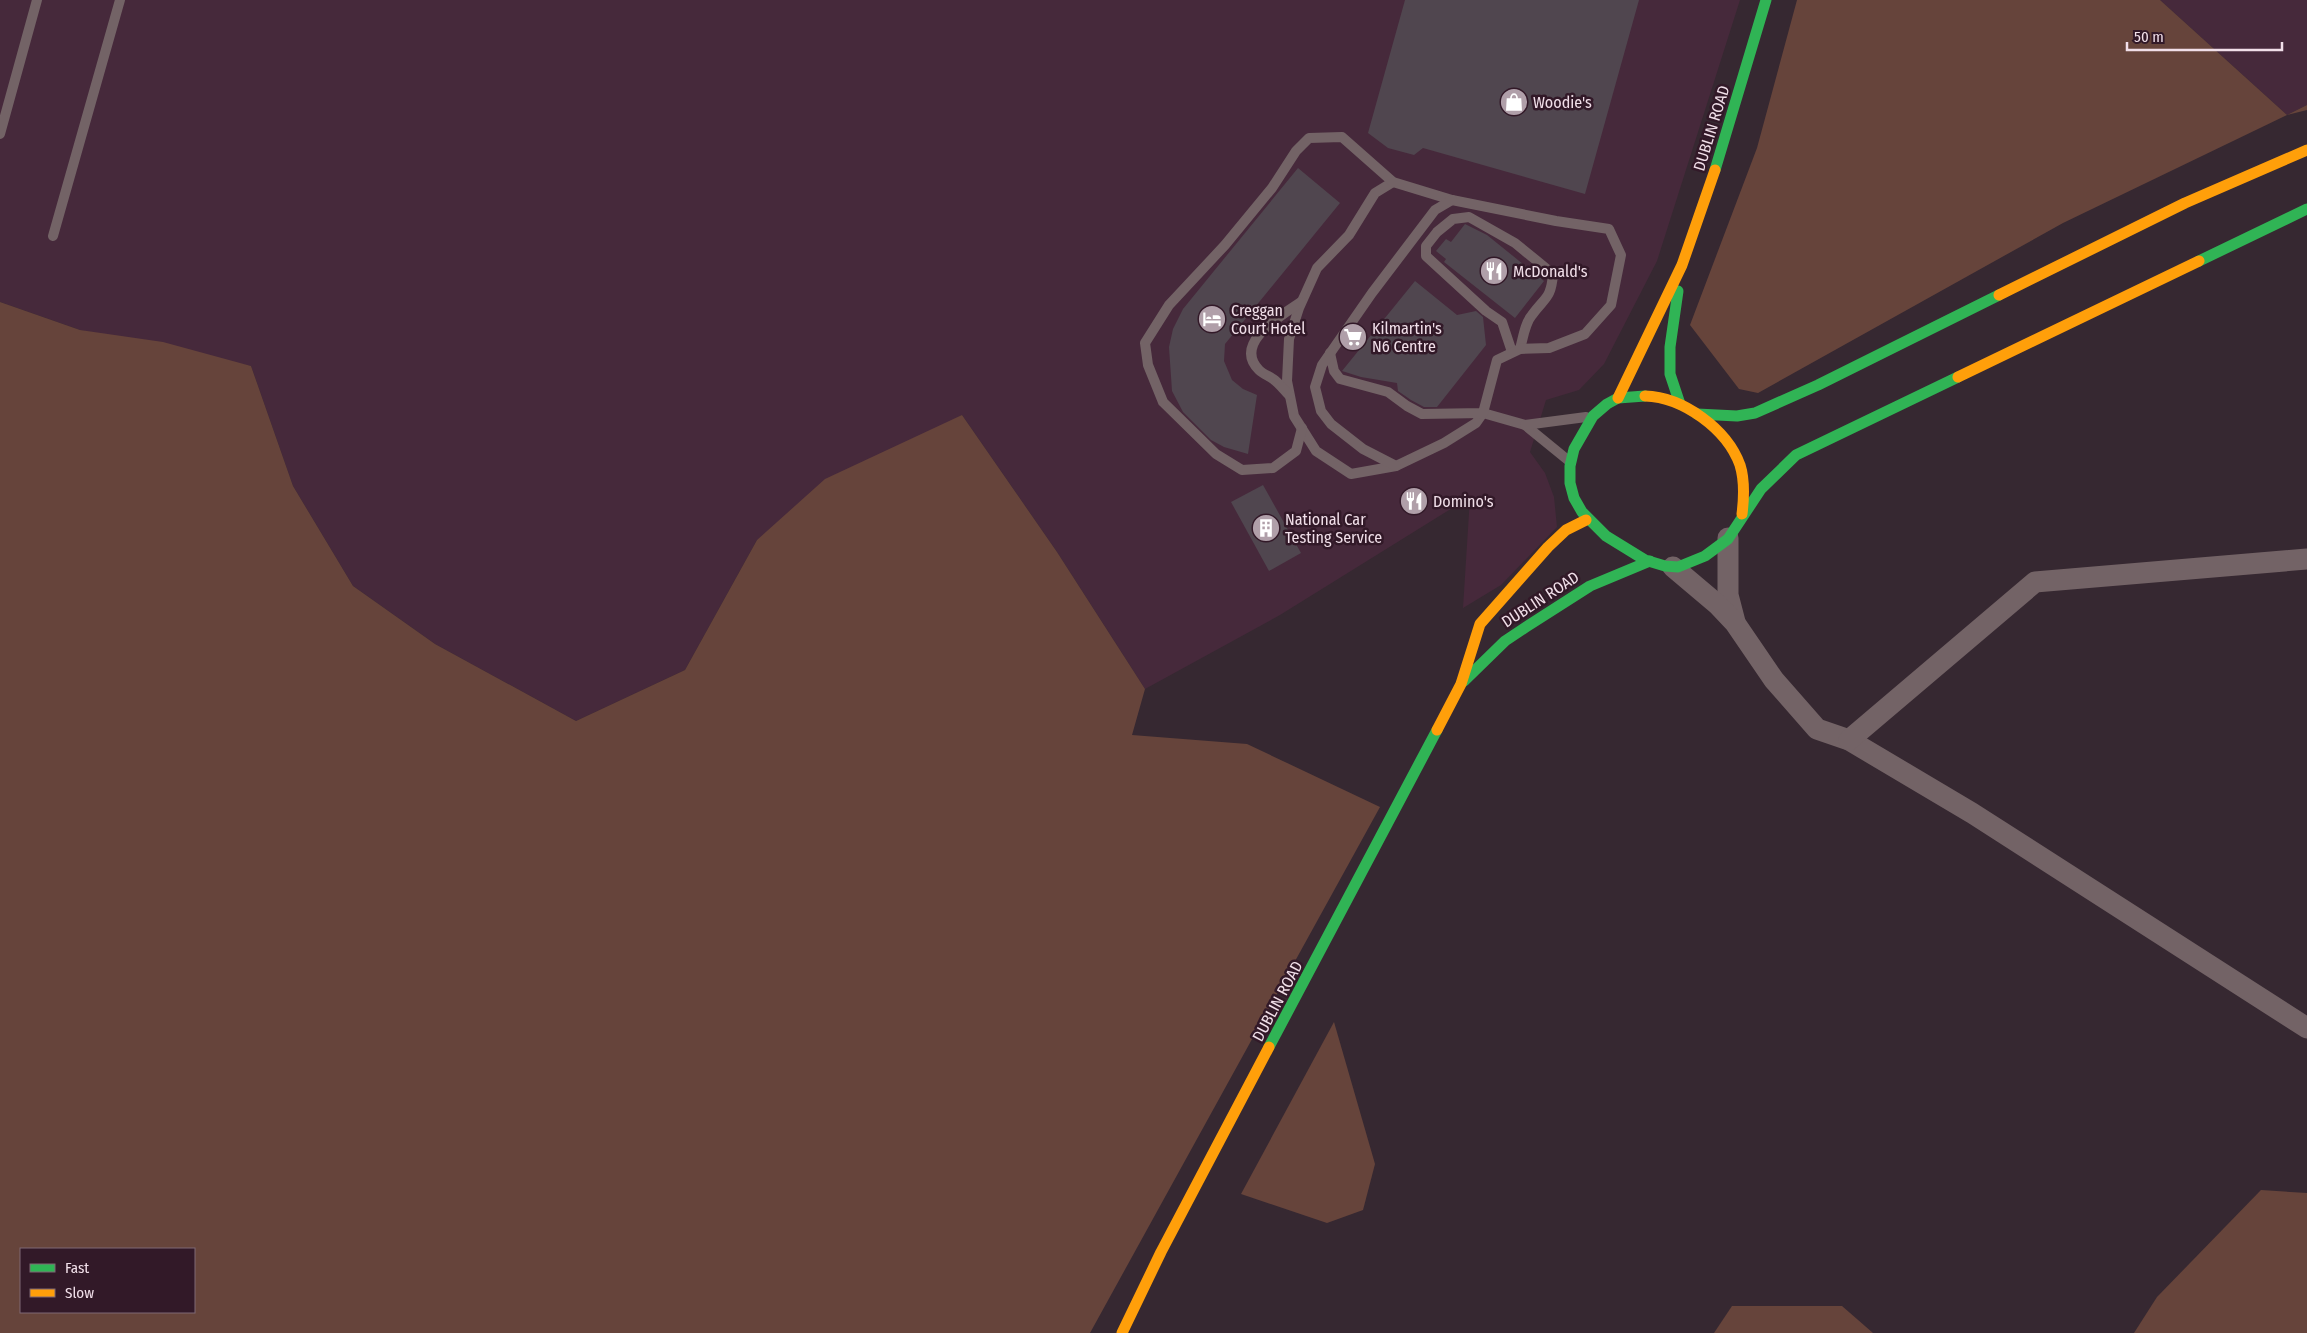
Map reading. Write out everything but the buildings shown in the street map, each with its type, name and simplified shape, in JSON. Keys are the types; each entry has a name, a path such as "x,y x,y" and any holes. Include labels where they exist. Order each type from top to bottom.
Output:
{"main road":[{"name":"DUBLIN ROAD","path":"1618,398 1682,265 1719,159 1766,0"},
{"path":"1697,414 1737,416 1755,413 1818,385 2185,203 2307,150"},
{"path":"1742,514 1745,489 1733,450 1719,431 1680,404 1640,396 1618,398 1599,409 1577,441 1570,462 1572,494 1586,520 1622,548 1650,561 1673,567 1708,554 1728,538 1734,532 1742,514 1777,468 1796,455 2307,210"},
{"name":"DUBLIN ROAD","path":"1680,404 1670,374 1670,347 1682,265"},
{"name":"DUBLIN ROAD","path":"1122,1333 1161,1252 1462,684 1480,624 1566,530 1586,520"},
{"name":"DUBLIN ROAD","path":"1462,684 1505,641 1526,627 1590,586 1650,561"}],"street":[{"path":"1728,538 1728,595 1735,623"},
{"path":"1849,740 2035,582 2307,559"},
{"path":"1673,567 1735,623 1774,680 1817,729 1849,740 1972,813 2307,1028"}],"lane":[{"path":"0,134 37,0"},
{"path":"53,236 120,0"},
{"path":"1302,428 1296,451 1273,468 1242,470 1216,454 1163,402 1148,365 1145,343 1169,305 1225,245 1272,188 1296,151 1309,138 1342,137 1393,182 1452,200 1556,221 1609,229 1621,255 1611,305 1585,334 1548,348 1516,350 1497,360 1483,412 1476,423 1444,443 1396,466 1350,474 1316,451 1302,428 1294,416 1287,381 1289,339 1302,301 1318,268 1348,235 1376,193 1393,182"},
{"path":"1396,466 1363,449 1331,424 1321,411 1315,387 1322,365 1372,293 1435,210 1452,200"},
{"path":"1469,217 1515,243 1553,274 1552,288 1545,301 1531,316 1516,350 1502,322 1486,311 1426,256 1426,246 1437,232 1453,219 1469,217"},
{"path":"1290,397 1275,380 1259,370 1251,356 1253,341 1264,329 1302,301"},
{"path":"1330,353 1334,371 1340,379 1388,392 1422,414 1483,412 1526,426 1570,462"},
{"path":"1526,426 1594,415"}],"shaded area":[{"path":"0,0 1740,0 1657,261 1604,364 1579,390 1546,400 1530,452 1545,473 1554,497 1557,527 1501,585 1463,608 1470,497 1280,615 1145,689 1057,552 962,415 757,540 685,670 576,721 435,644 353,586 293,486 251,366 80,330 0,302"},
{"path":"1797,0 2160,0 2287,115 2063,223 1758,393 1739,389 1690,325 1757,148"},
{"path":"2160,0 2307,0 2307,105 2287,115"},
{"path":"2307,105 2307,110 2287,115"},
{"path":"0,302 80,330 163,342 251,366 293,486 353,586 435,644 576,721 685,670 757,540 825,479 962,415 1057,552 1145,689 1132,735 1247,744 1380,807 1090,1333 0,1333"},
{"path":"1334,1022 1375,1164 1363,1210 1327,1223 1241,1194"},
{"path":"2261,1190 2307,1193 2307,1333 2134,1333 2157,1297"},
{"path":"1732,1306 1842,1306 1873,1333 1714,1333"}],"traffic: fast":[{"path":"1715,170 1766,0"},
{"path":"2199,261 2307,209"},
{"path":"1678,291 1670,347 1670,374 1680,404"},
{"path":"1697,414 1737,416 1755,413 1818,385 1999,295"},
{"path":"1645,396 1618,398 1607,404 1593,416 1574,449 1570,466 1570,483 1574,498 1582,512 1606,536 1645,560 1665,566 1678,567 1705,556 1728,539 1761,489 1796,455 1958,377"},
{"path":"1464,681 1505,641 1526,627 1590,586 1650,561"},
{"path":"1269,1047 1437,730"}],"traffic: slow":[{"path":"1999,295 2185,203 2307,150"},
{"path":"1618,398 1682,265 1715,170"},
{"path":"1958,377 2199,261"},
{"path":"1645,396 1674,402 1688,409 1702,417 1725,439 1734,452 1742,471 1744,489 1742,514"},
{"path":"1437,730 1461,684 1480,624 1548,547 1566,530 1586,520"},
{"path":"1122,1333 1161,1252 1269,1047"}],"place":[{"name":"Woodie's","path":"1514,102"},
{"name":"McDonald's","path":"1494,271"},
{"name":"Creggan Court Hotel","path":"1212,319"},
{"name":"Kilmartin's N6 Centre","path":"1353,337"},
{"name":"Domino's","path":"1414,501"},
{"name":"National Car Testing Service","path":"1266,528"}]}
